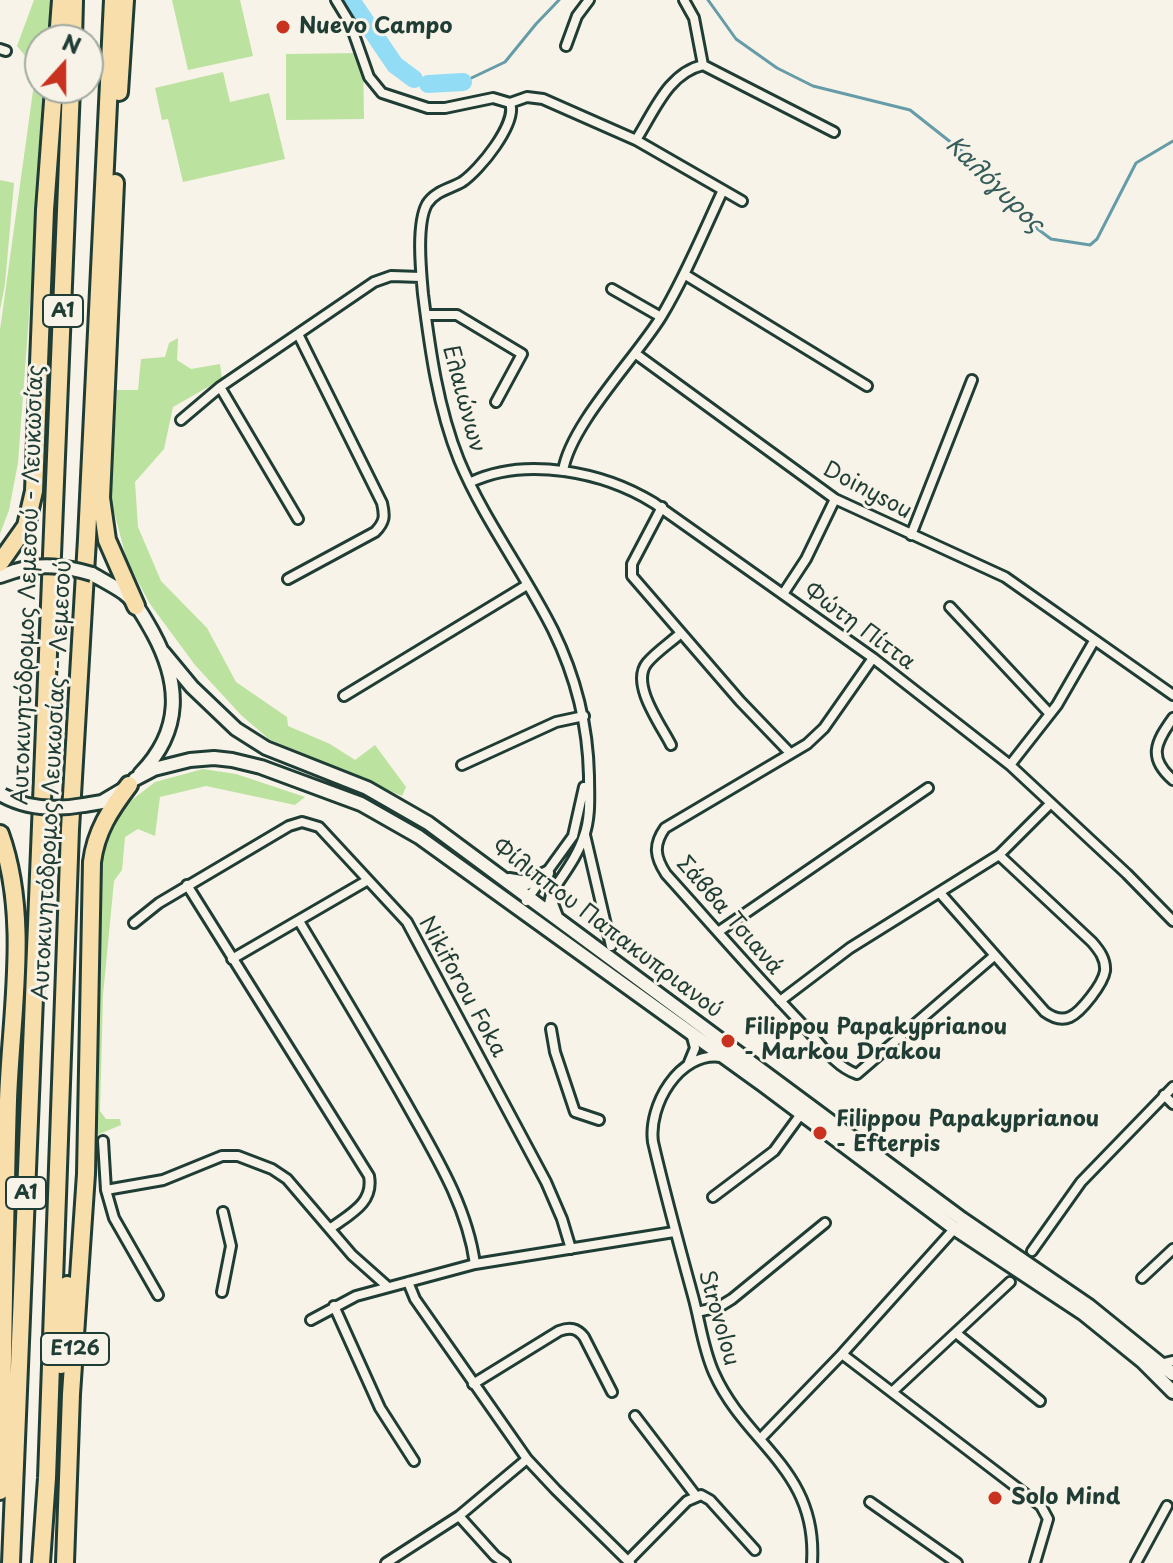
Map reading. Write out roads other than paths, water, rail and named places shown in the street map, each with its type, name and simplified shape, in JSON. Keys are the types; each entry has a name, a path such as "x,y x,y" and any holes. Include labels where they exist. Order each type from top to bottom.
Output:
{"highway":[{"path":"59,24 61,0"},
{"path":"73,24 74,0"},
{"path":"115,0 119,95"},
{"name":"Αυτοκινητόδρομος Λευκωσίας - Λεμεσού","path":"41,1563 47,1478 70,829 115,0"},
{"path":"125,0 101,498 107,540 136,606"},
{"path":"7,567 26,526 34,491 45,210 53,104"},
{"name":"Αυτοκινητόδρομος Λεμεσού - Λευκωσίας","path":"11,1563 70,104"},
{"path":"56,1563 59,1409 66,1297 85,1135 92,862 102,823 132,782"},
{"path":"0,834 6,849 13,895 15,963 5,1198 0,1491"},
{"name":"E126","path":"65,1563 71,1394 86,1174 85,1135"},
{"path":"47,1478 59,1409"}],"main road":[{"path":"0,576 7,567 58,566 92,574 124,594 136,606 163,652 174,685 172,712 156,751 149,765 132,782"},
{"name":"Φίλιππου Παπακυπριανού","path":"163,652 192,687 236,729 266,748 367,788 428,823 502,878 524,903"},
{"name":"Φίλιππου Παπακυπριανού","path":"1,794 15,802 44,808 102,802 154,769 214,758 261,767 361,804 538,913 801,1114 1084,1314 1142,1361 1173,1392"},
{"path":"502,878 527,883 547,873"},
{"path":"555,886 551,904 557,919"},
{"name":"Φίλιππου Παπακυπριανού","path":"538,913 557,919 958,1224 1089,1306 1167,1363 1173,1374"}],"street":[{"path":"336,0 350,23 369,77 382,93 428,108 445,108 493,98 510,103 527,97 543,99 636,140 742,201"},
{"path":"566,46 577,16 589,0"},
{"path":"684,0 694,18 703,65"},
{"path":"636,140 678,76 703,65 834,132"},
{"name":"Ελαιώνων","path":"510,103 513,109 504,134 474,172 429,201 422,222 421,277 446,420 460,460 554,632 584,716 588,763 585,834 538,913"},
{"path":"563,471 570,446 661,317 723,190"},
{"path":"684,274 867,386"},
{"path":"181,420 220,387 383,278 421,277"},
{"path":"612,289 661,317"},
{"path":"426,315 457,315 522,354 496,402"},
{"path":"288,579 375,532 385,515 382,503 299,336"},
{"name":"Doinysou","path":"636,354 835,499 1005,577 1173,695"},
{"path":"911,535 972,380"},
{"path":"220,387 298,519"},
{"name":"Φώτη Πίττα","path":"471,482 505,472 563,471 620,484 662,507 873,658 1010,765 1171,917"},
{"path":"783,594 806,559 835,499"},
{"path":"662,507 630,570 740,701 790,753"},
{"path":"344,696 527,585"},
{"path":"950,607 1050,714"},
{"path":"671,745 643,692 640,678 647,664 681,633"},
{"path":"1010,765 1050,714 1094,641"},
{"name":"Σάββα Τσιανά","path":"873,658 824,728 807,744 669,825 658,841 656,854 662,868 780,1001 839,1064 857,1074 994,956"},
{"path":"462,765 556,722 584,716"},
{"path":"1173,718 1161,735 1157,760 1173,780"},
{"name":"Ελαιώνων","path":"524,903 573,836 588,763"},
{"path":"718,932 928,788"},
{"path":"780,1001 850,948 999,855 1050,804"},
{"name":"Nikiforou Foka","path":"134,923 187,885 289,826 302,822 323,830 401,915 546,1182 558,1207 571,1249"},
{"path":"585,834 611,946"},
{"path":"940,893 1045,1012 1053,1017 1070,1017 1096,990 1104,973 1104,959 1092,942 999,855"},
{"path":"232,959 368,880"},
{"path":"187,885 369,1176 370,1189 366,1200 331,1228"},
{"path":"299,921 437,1158 464,1218 475,1264"},
{"path":"551,1029 555,1052 575,1112 599,1120"},
{"path":"685,1069 694,1052 690,1032"},
{"path":"685,1069 705,1057 726,1058"},
{"name":"Strovolou","path":"685,1069 661,1096 652,1122 653,1142 674,1232 714,1373 730,1402 781,1462 800,1496 810,1525 812,1563"},
{"path":"1032,1251 1081,1182 1173,1087"},
{"path":"1164,1095 1173,1104"},
{"path":"713,1197 774,1151 801,1114"},
{"path":"103,1141 106,1190 114,1218 158,1295"},
{"path":"106,1190 163,1180 222,1156 232,1155 279,1174 294,1186 358,1261 388,1287"},
{"path":"222,1292 231,1246 223,1212"},
{"path":"697,1312 725,1304 825,1223"},
{"path":"761,1438 842,1354 958,1224"},
{"path":"311,1320 334,1306 388,1287 475,1264 674,1232"},
{"path":"1142,1278 1173,1249"},
{"path":"408,1282 415,1299 527,1459 629,1562 687,1501 701,1495 710,1500 755,1550"},
{"path":"892,1392 1010,1282"},
{"path":"334,1306 380,1408 414,1461"},
{"path":"473,1384 559,1331 569,1328 578,1330 584,1337 612,1392"},
{"path":"956,1333 1040,1401"},
{"path":"842,1354 1044,1510 1048,1519 1035,1563"},
{"path":"635,1416 696,1496"},
{"path":"386,1563 459,1516 527,1459"},
{"path":"870,1502 957,1563"},
{"path":"1136,1563 1167,1506"},
{"path":"459,1516 505,1563"}],"waterway":[{"name":"Καλόγυρος","path":"351,0 395,65 414,79"},
{"name":"Καλόγυρος","path":"463,82 505,62 559,0"},
{"name":"Καλόγυρος","path":"708,0 736,39 777,68 813,86 910,110 972,159 1031,224 1051,239 1090,245 1097,239 1136,163 1173,141"},
{"name":"Καλόγυρος","path":"428,84 463,82"}],"place":[{"name":"Nuevo Campo","path":"283,27"},
{"name":"Filippou Papakyprianou - Markou Drakou","path":"728,1041"},
{"name":"Filippou Papakyprianou - Efterpis","path":"820,1133"},
{"name":"Solo Mind","path":"995,1498"}]}
